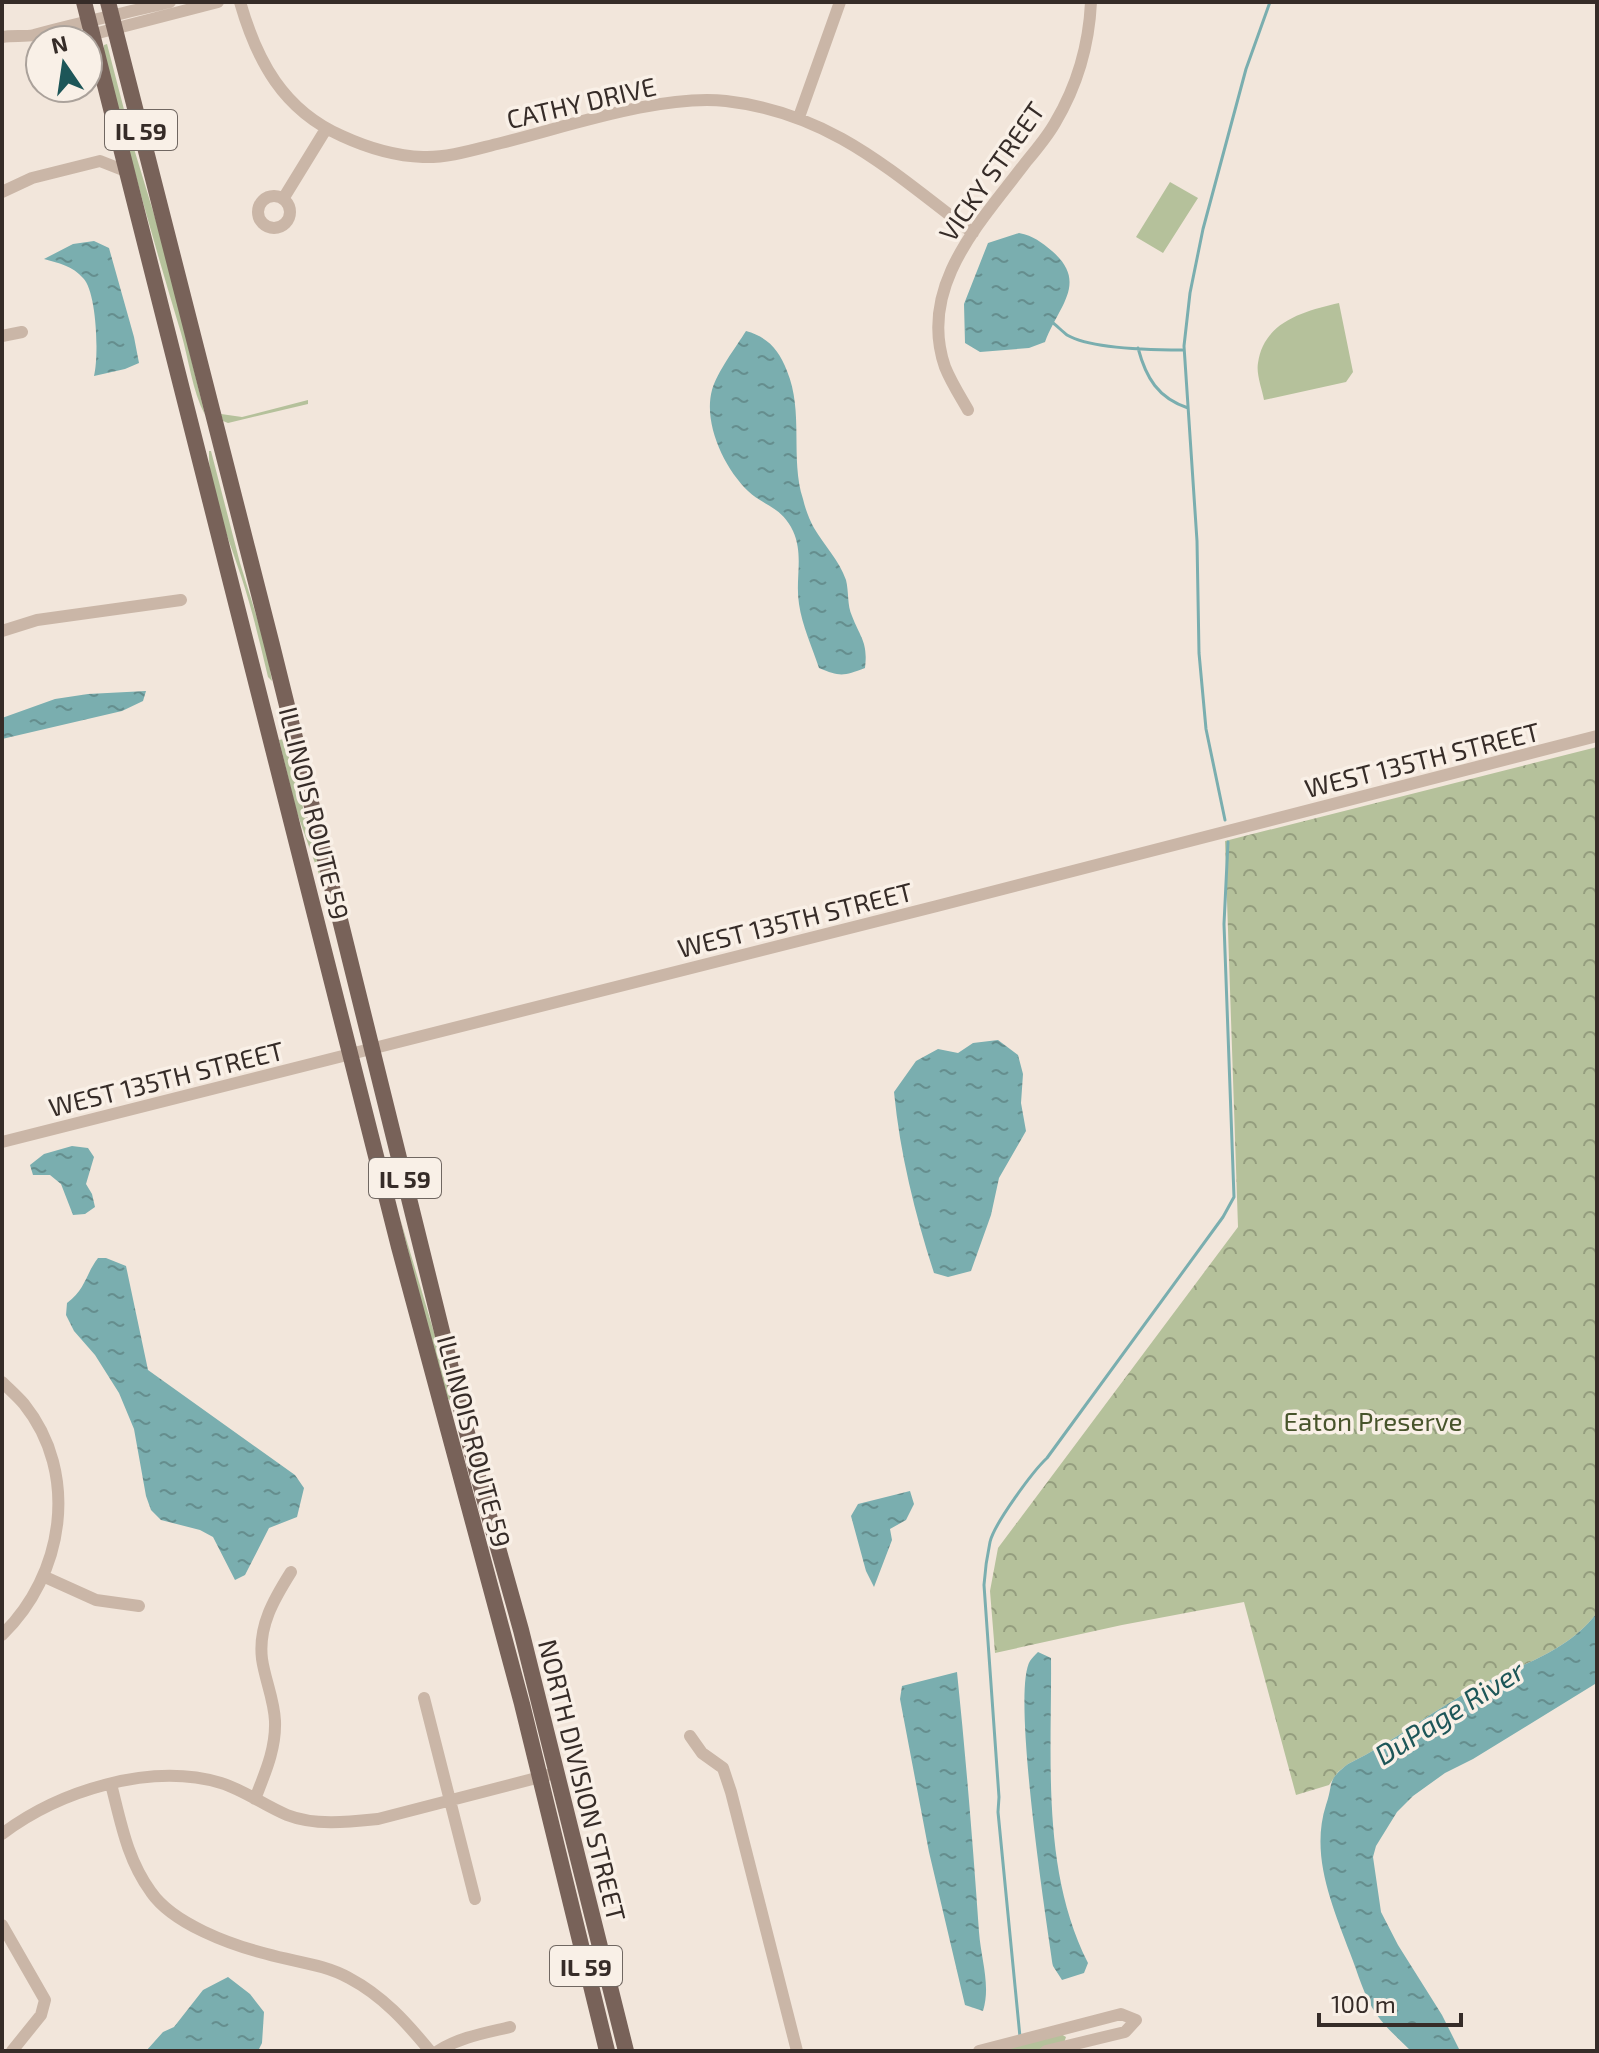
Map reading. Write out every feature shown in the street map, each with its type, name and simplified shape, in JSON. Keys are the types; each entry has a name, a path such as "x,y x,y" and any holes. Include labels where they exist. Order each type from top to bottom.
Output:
{"main road":[{"name":"ILLINOIS ROUTE 59","path":"84,2 90,24"},
{"name":"ILLINOIS ROUTE 59","path":"111,15 373,1049 465,1427 516,1613"},
{"name":"ILLINOIS ROUTE 59","path":"104,79 439,1400 503,1635"},
{"path":"194,428 218,431"},
{"path":"439,1400 465,1427"},
{"name":"NORTH DIVISION STREET","path":"516,1613 626,2051"},
{"name":"NORTH DIVISION STREET","path":"503,1635 607,2051"}],"street":[{"path":"111,15 170,2"},
{"path":"111,15 218,2"},
{"name":"CATHY DRIVE","path":"240,2 262,64 297,107 326,129 360,145 393,154 427,157 462,153 650,106 723,101 799,117 852,144 973,233"},
{"path":"799,117 840,2"},
{"name":"VICKY STREET","path":"968,410 944,364 937,319 942,290 954,261 973,233 1055,125 1086,49 1091,2"},
{"path":"2,37 24,38"},
{"path":"283,199 326,129"},
{"path":"100,161 119,138"},
{"path":"2,192 32,178 100,161 128,172"},
{"path":"2,336 22,332"},
{"path":"2,631 37,620 181,600"},
{"name":"WEST 135TH STREET","path":"2,1142 1597,736"},
{"path":"2,1382 24,1404 41,1431 58,1488 59,1516 45,1577 28,1606 2,1635"},
{"path":"255,1799 271,1760 275,1722 262,1658 262,1634 271,1605 291,1572"},
{"path":"45,1577 96,1600 139,1606"},
{"path":"424,1698 475,1899"},
{"path":"690,1736 702,1753 723,1768 797,2051"},
{"path":"2,1834 45,1806 74,1794 148,1778 181,1776 221,1783 289,1816 323,1822 353,1822 378,1819 557,1773"},
{"path":"111,1784 126,1848 153,1895 180,1918 209,1934 241,1946 311,1963 347,1976 377,1995 430,2051"},
{"path":"2,1925 45,2000 41,2015 12,2051"},
{"path":"979,2051 1121,2014 1136,2020 1125,2032 1046,2051"},
{"path":"438,2051 452,2042 510,2027"}],"green space":[{"path":"107,44 163,244 205,415 122,126 104,45"},
{"path":"1170,182 1198,198 1163,253 1136,237"},
{"path":"1339,303 1353,372 1346,382 1264,400 1258,367 1268,337 1300,314"},
{"path":"308,400 308,404 228,423 223,421 221,414 242,417"},
{"path":"209,451 266,647 272,681 268,677 249,601 216,498"},
{"path":"284,739 324,883 296,810 279,740"},
{"name":"Eaton Preserve","path":"1597,747 1597,1613 1585,1627 1558,1647 1448,1703 1348,1764 1329,1785 1296,1795 1244,1602 995,1653 990,1591 998,1548 1238,1227 1225,841"},
{"path":"400,1218 441,1356 451,1401 444,1396"},
{"path":"1061,2034 1066,2037 1064,2043 1032,2051 996,2051"}],"water":[{"path":"1019,233 1041,242 1063,263 1068,274 1067,295 1045,342 1029,348 980,352 965,343 964,304 988,243"},
{"path":"94,241 109,248 139,363 94,376 96,325 88,285 75,271 44,259 73,244"},
{"path":"746,331 767,341 776,351 784,363 792,387 797,467 804,502 814,528 843,573 850,612 865,646 865,668 852,673 837,674 819,668 800,612 799,558 793,531 784,517 739,481 724,458 713,430 710,403 714,383"},
{"path":"146,691 143,701 122,711 2,739 2,718 55,699"},
{"path":"998,1040 1018,1055 1023,1074 1021,1103 1026,1131 999,1178 991,1215 971,1271 948,1277 934,1273 927,1251 904,1161 894,1092 916,1061 938,1049 958,1053 973,1043"},
{"path":"72,1146 88,1148 94,1157 86,1184 95,1207 85,1214 73,1215 61,1184 50,1175 33,1175 30,1165 44,1154"},
{"path":"98,1258 126,1266 148,1370 295,1475 304,1488 297,1517 269,1528 245,1575 235,1580 213,1537 200,1530 161,1520 151,1510 134,1429 119,1393 66,1315 67,1303 82,1287"},
{"path":"910,1491 914,1504 906,1520 890,1529 892,1540 874,1587 866,1571 851,1516 858,1504"},
{"name":"DuPage River","path":"1597,1613 1595,1684 1445,1773 1413,1796 1397,1812 1376,1846 1373,1857 1381,1912 1460,2051 1411,2051 1384,2024 1368,2001 1330,1898 1320,1842 1332,1782 1348,1764 1465,1693 1558,1647 1585,1627"},
{"path":"1038,1652 1051,1658 1052,1814 1056,1852 1073,1927 1088,1963 1084,1973 1062,1980 1053,1966 1027,1758 1025,1681 1030,1661"},
{"path":"957,1672 986,1982 983,2011 965,2005 929,1852 900,1699 902,1686"},
{"path":"228,1977 250,1994 264,2012 262,2043 258,2051 146,2051 163,2032 174,2027 203,1990"}],"waterway":[{"path":"1225,820 1206,729 1199,653 1197,541 1184,346 1190,293 1203,229 1246,69 1270,2"},
{"path":"1052,322 1067,335 1091,343 1123,348 1182,350"},
{"path":"1138,348 1155,386 1169,399 1188,408"},
{"path":"1020,2037 998,1812 984,1585 988,1553 993,1534 1015,1498 1223,1217 1234,1197 1224,924 1228,842"}]}
